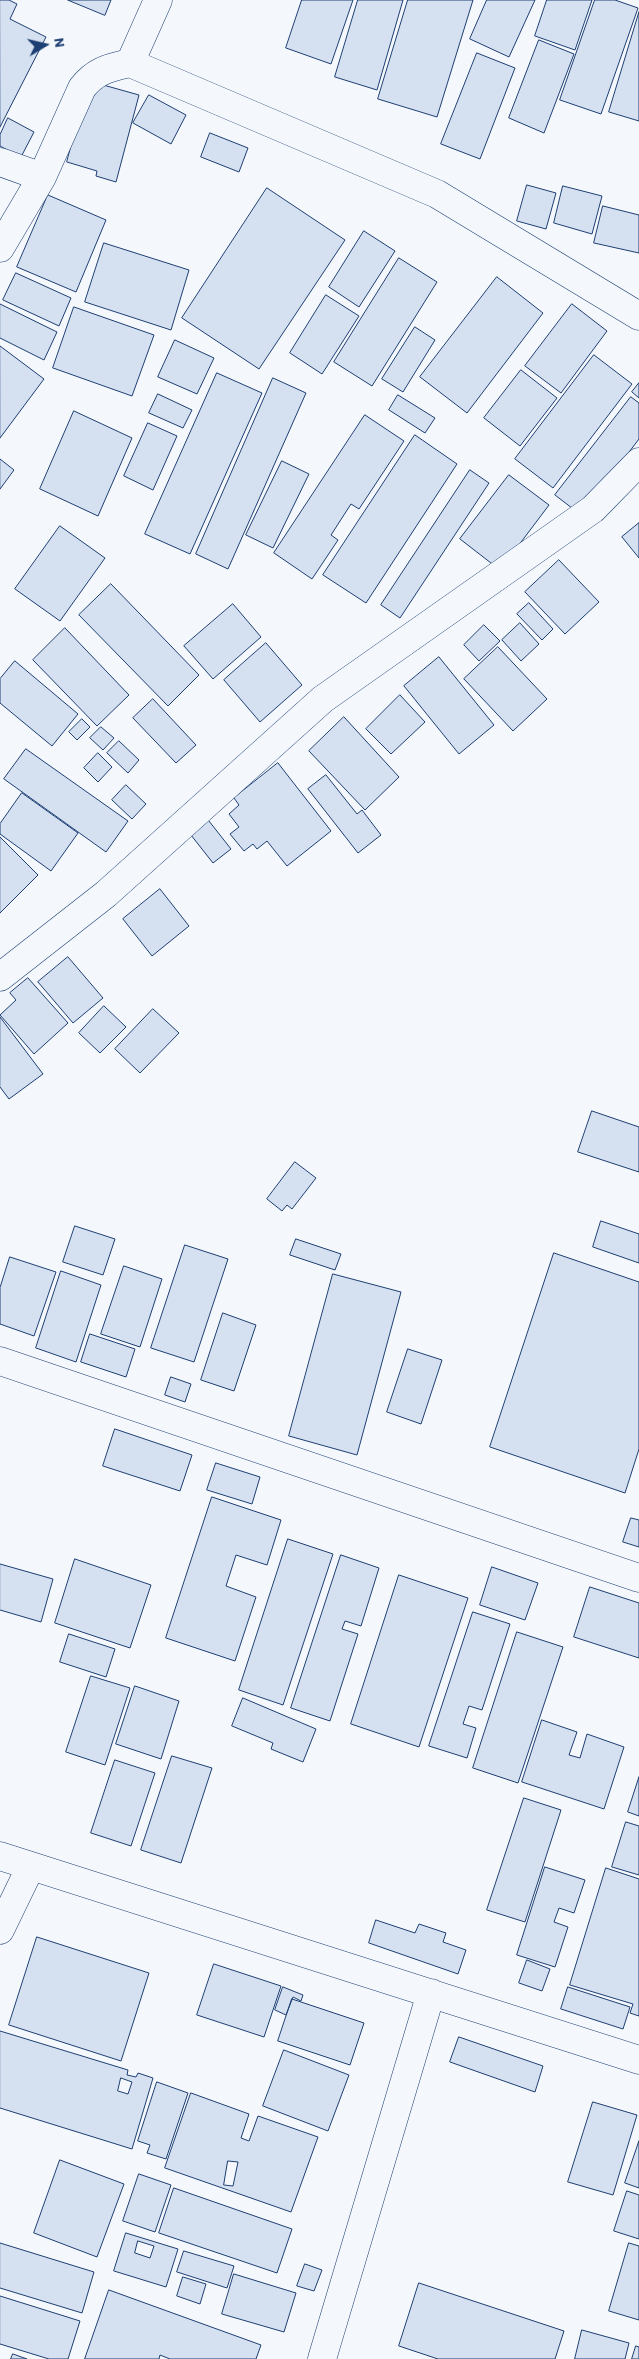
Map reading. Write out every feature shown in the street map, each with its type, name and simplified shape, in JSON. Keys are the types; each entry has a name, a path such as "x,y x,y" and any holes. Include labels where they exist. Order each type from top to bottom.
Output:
{"street":[{"path":"130,63 158,0"},
{"path":"0,248 42,177 82,88 91,76 109,68 130,63 437,194 639,316"},
{"path":"0,162 42,177"},
{"path":"0,977 106,894 323,699 593,509 639,462"},
{"path":"0,1361 639,1578"},
{"path":"0,1856 639,2060"},
{"path":"0,1930 31,1866"},
{"path":"322,2359 431,1993"}],"building":[{"path":"0,0 9,0 17,4 10,19 46,37 0,127"},
{"path":"68,0 111,0 105,15"},
{"path":"302,0 353,0 331,64 286,48"},
{"path":"358,0 403,0 377,90 335,77"},
{"path":"408,0 473,0 437,117 378,99"},
{"path":"487,0 535,0 509,57 470,39"},
{"path":"547,0 592,0 575,50 535,36"},
{"path":"595,0 615,0 638,8 601,114 560,100"},
{"path":"639,12 639,121 609,112"},
{"path":"539,40 574,54 544,133 509,118"},
{"path":"477,53 515,68 480,159 441,144"},
{"path":"89,81 139,95 116,182 96,176 97,171 67,162"},
{"path":"149,95 186,115 171,144 133,123"},
{"path":"8,118 34,132 21,157 0,146 0,135"},
{"path":"210,133 248,148 239,172 201,157"},
{"path":"527,185 556,193 546,229 517,221"},
{"path":"563,186 602,196 592,234 554,223"},
{"path":"267,188 345,240 259,369 182,318"},
{"path":"48,195 106,220 76,292 17,267"},
{"path":"603,206 639,215 639,253 594,243"},
{"path":"364,231 395,251 359,307 329,287"},
{"path":"104,243 189,270 171,330 85,302"},
{"path":"399,258 437,282 372,386 334,362"},
{"path":"16,273 71,298 59,326 3,300"},
{"path":"497,277 543,313 467,413 420,377"},
{"path":"326,295 359,316 322,374 290,353"},
{"path":"0,304 57,332 44,360 0,338"},
{"path":"572,304 607,331 561,393 525,366"},
{"path":"74,307 154,335 132,396 53,368"},
{"path":"415,327 435,340 403,392 382,379"},
{"path":"175,340 214,358 197,394 158,377"},
{"path":"0,346 44,379 0,438"},
{"path":"594,355 632,384 553,488 515,459"},
{"path":"521,370 557,398 520,446 484,418"},
{"path":"217,373 262,393 190,554 145,534"},
{"path":"273,378 306,393 228,569 196,554"},
{"path":"639,383 639,398 632,392"},
{"path":"158,394 192,410 183,428 149,413"},
{"path":"398,395 435,418 425,433 389,410"},
{"path":"631,397 639,403 639,439 581,515 555,495"},
{"path":"74,411 132,438 98,516 40,489"},
{"path":"365,415 404,441 359,509 351,504 331,535 338,540 312,579 274,553"},
{"path":"148,423 177,436 153,490 124,476"},
{"path":"415,435 457,464 366,603 323,575"},
{"path":"0,459 14,470 0,489"},
{"path":"282,461 309,474 273,548 246,535"},
{"path":"470,470 489,483 400,618 381,605"},
{"path":"509,475 549,505 500,570 460,539"},
{"path":"639,523 639,558 622,537"},
{"path":"60,526 105,558 60,621 15,589"},
{"path":"559,560 599,602 565,634 525,592"},
{"path":"111,584 199,675 168,706 79,615"},
{"path":"529,603 553,629 542,640 517,614"},
{"path":"233,604 261,637 213,679 184,646"},
{"path":"520,623 539,644 521,661 502,640"},
{"path":"484,625 500,641 479,661 464,645"},
{"path":"65,628 129,695 97,726 33,660"},
{"path":"266,643 302,685 260,722 224,680"},
{"path":"498,647 547,699 513,731 464,679"},
{"path":"439,657 494,725 459,754 404,686"},
{"path":"15,661 78,714 52,746 0,703 0,679"},
{"path":"400,695 425,722 391,754 366,729"},
{"path":"153,699 196,745 176,763 133,718"},
{"path":"344,717 399,777 365,810 309,751"},
{"path":"82,719 90,727 77,740 69,732"},
{"path":"101,727 114,738 103,750 90,738"},
{"path":"119,741 139,760 128,773 107,753"},
{"path":"26,749 128,821 106,852 4,779"},
{"path":"98,753 112,767 98,782 84,768"},
{"path":"278,763 331,831 287,866 267,841 257,849 253,844 244,851 230,834 239,827 229,814 239,805 234,798"},
{"path":"326,775 357,814 362,810 381,835 358,853 308,789"},
{"path":"126,785 146,804 132,819 112,800"},
{"path":"22,793 78,833 51,871 0,834 0,824"},
{"path":"205,816 231,849 213,863 187,830"},
{"path":"0,837 38,875 0,913"},
{"path":"160,889 189,926 152,956 123,919"},
{"path":"68,957 103,998 73,1023 38,982"},
{"path":"28,978 68,1023 34,1054 0,1015 16,1000 10,993"},
{"path":"104,1006 126,1027 100,1053 79,1033"},
{"path":"153,1009 179,1033 140,1073 115,1049"},
{"path":"0,1017 43,1074 9,1099 0,1087"},
{"path":"592,1111 639,1127 639,1172 578,1152"},
{"path":"295,1162 316,1178 292,1209 287,1205 282,1211 267,1199"},
{"path":"601,1221 639,1234 639,1263 593,1247"},
{"path":"75,1226 115,1239 103,1275 63,1262"},
{"path":"296,1239 341,1254 335,1270 290,1255"},
{"path":"185,1245 228,1259 194,1362 151,1348"},
{"path":"554,1253 639,1282 639,1449 625,1493 490,1447"},
{"path":"10,1257 56,1272 34,1336 0,1324 0,1288"},
{"path":"124,1266 162,1279 140,1347 101,1334"},
{"path":"61,1271 101,1285 76,1362 36,1348"},
{"path":"333,1274 401,1292 357,1455 289,1436"},
{"path":"223,1313 256,1325 234,1391 201,1380"},
{"path":"90,1334 135,1349 126,1377 81,1362"},
{"path":"408,1349 442,1360 421,1424 387,1412"},
{"path":"171,1377 191,1384 185,1402 165,1395"},
{"path":"115,1429 192,1455 180,1491 103,1466"},
{"path":"216,1463 260,1477 252,1504 207,1490"},
{"path":"212,1497 281,1520 267,1565 236,1555 226,1586 256,1597 235,1661 166,1638"},
{"path":"631,1518 639,1520 639,1547 623,1542"},
{"path":"288,1539 333,1554 283,1705 239,1690"},
{"path":"341,1555 379,1568 361,1626 345,1621 342,1629 358,1634 330,1721 291,1708"},
{"path":"75,1559 151,1585 130,1648 55,1623"},
{"path":"0,1564 53,1579 41,1622 0,1610"},
{"path":"492,1567 538,1583 525,1620 480,1605"},
{"path":"399,1575 468,1598 419,1747 351,1724"},
{"path":"590,1587 639,1603 639,1658 574,1637"},
{"path":"473,1612 510,1624 482,1710 469,1706 463,1724 476,1728 467,1758 429,1746"},
{"path":"517,1632 563,1647 518,1783 473,1768"},
{"path":"69,1634 115,1649 106,1677 60,1662"},
{"path":"91,1676 130,1688 105,1765 66,1752"},
{"path":"135,1686 179,1701 161,1759 116,1744"},
{"path":"243,1698 316,1729 303,1762 271,1749 273,1743 232,1726"},
{"path":"542,1720 577,1732 569,1755 580,1758 587,1734 624,1747 604,1809 522,1782"},
{"path":"172,1756 212,1768 181,1863 141,1850"},
{"path":"115,1760 155,1773 131,1846 91,1833"},
{"path":"639,1777 639,1816 628,1812"},
{"path":"524,1798 561,1810 525,1922 487,1910"},
{"path":"626,1822 639,1826 639,1875 612,1867"},
{"path":"545,1867 585,1880 574,1913 559,1908 554,1922 568,1927 555,1967 517,1955"},
{"path":"606,1868 639,1879 639,2016 630,2013 633,2004 570,1985"},
{"path":"376,1920 415,1933 419,1924 446,1933 443,1942 466,1950 458,1974 369,1943"},
{"path":"37,1937 149,1973 121,2061 9,2025"},
{"path":"527,1960 550,1969 542,1991 519,1983"},
{"path":"214,1964 281,1986 264,2037 197,2015"},
{"path":"283,1987 303,1995 301,2001 293,1997 286,2015 275,2010"},
{"path":"568,1987 630,2007 623,2029 561,2009"},
{"path":"292,1999 364,2023 350,2065 278,2041"},
{"path":"0,2031 128,2070 127,2075 136,2077 138,2073 153,2078 132,2149 0,2108","holes":["121,2078 132,2082 128,2094 118,2091"]},
{"path":"459,2037 543,2066 535,2092 450,2062"},
{"path":"284,2050 349,2075 328,2131 263,2106"},
{"path":"157,2082 188,2093 166,2159 147,2153 150,2145 138,2141"},
{"path":"191,2093 249,2114 241,2138 249,2141 258,2116 318,2137 291,2212 165,2168","holes":["228,2161 238,2162 233,2186 224,2185"]},
{"path":"593,2102 637,2115 613,2195 568,2182"},
{"path":"639,2141 639,2188 625,2183"},
{"path":"60,2160 124,2184 97,2257 34,2233"},
{"path":"139,2174 171,2185 155,2232 123,2221"},
{"path":"174,2188 292,2229 277,2273 159,2233"},
{"path":"627,2191 639,2195 639,2239 614,2231"},
{"path":"126,2233 178,2249 166,2287 114,2271","holes":["138,2241 154,2246 150,2258 135,2253"]},
{"path":"0,2243 94,2272 82,2313 0,2288"},
{"path":"629,2243 639,2246 639,2320 609,2311"},
{"path":"184,2251 234,2266 227,2288 177,2272"},
{"path":"305,2264 322,2270 314,2291 297,2286"},
{"path":"234,2274 296,2293 284,2332 222,2314"},
{"path":"183,2277 206,2284 200,2304 177,2296"},
{"path":"419,2283 564,2331 555,2359 438,2359 399,2346"},
{"path":"109,2290 261,2345 256,2359 170,2359 160,2355 159,2359 85,2359"},
{"path":"0,2296 80,2321 68,2359 49,2359 0,2344"},
{"path":"582,2330 629,2343 625,2359 575,2359"},
{"path":"636,2346 639,2347 639,2359 632,2359"},
{"path":"13,2354 27,2359 11,2359"}]}
